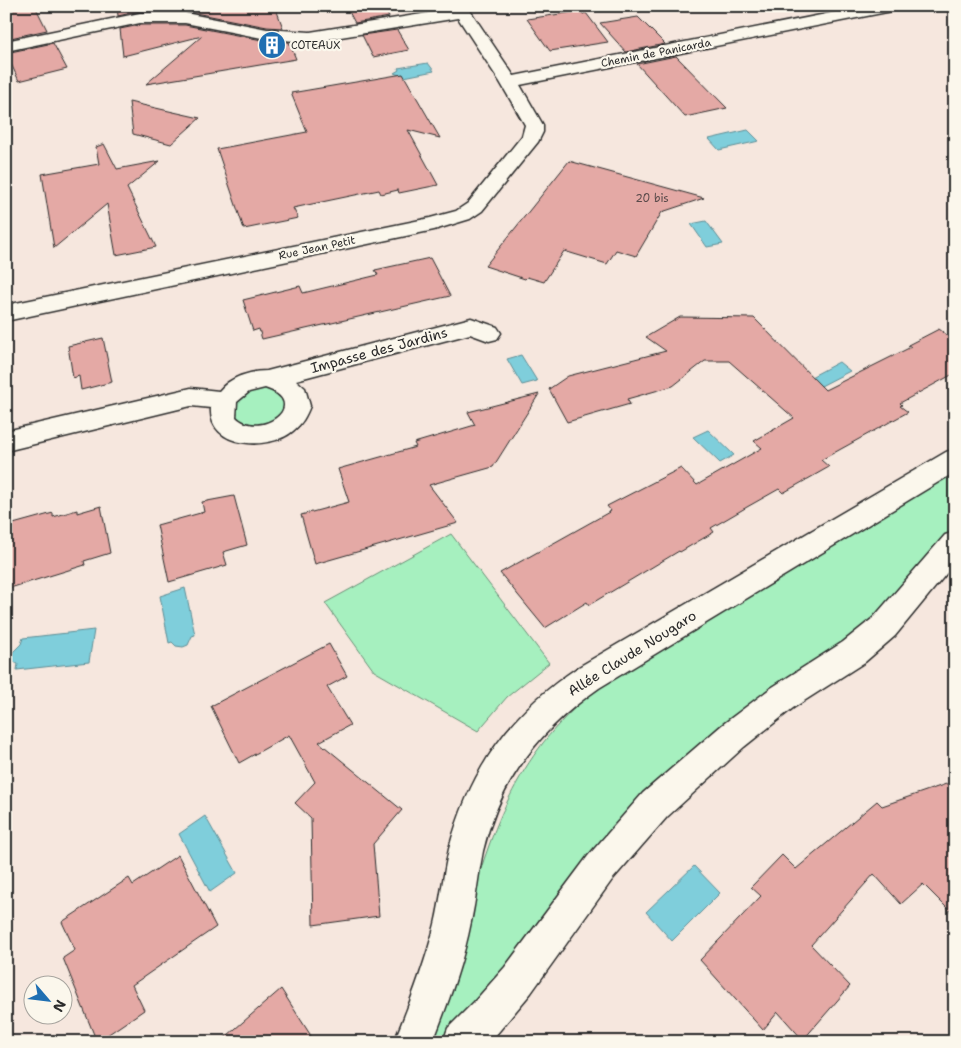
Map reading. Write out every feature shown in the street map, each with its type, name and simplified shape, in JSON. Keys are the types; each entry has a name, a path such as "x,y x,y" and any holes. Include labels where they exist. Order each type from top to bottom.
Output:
{"street":[{"name":"Chemin de Panicarda","path":"509,82 892,6"},
{"path":"6,46 111,22 147,18 185,18 267,34 310,36 461,9 509,82"},
{"name":"Rue Jean Petit","path":"6,313 434,224 463,215 475,207 534,132 531,116 509,82"},
{"name":"Impasse des Jardins","path":"268,380 471,326 489,333"},
{"name":"Impasse des Jardins","path":"268,380 279,381 291,387 297,396 298,406 293,417 284,427 270,433 255,435 240,433 229,426 223,417 222,406 228,396 238,387 251,381 268,380"},
{"path":"6,441 192,397 225,401"},
{"name":"Allée Claude Nougaro","path":"412,1042 425,1013 444,954 469,839 481,806 497,773 514,746 533,724 557,700 588,678 955,459"},
{"path":"462,1042 488,1016 518,980 600,868 655,805 733,736 782,698 854,652 884,627 955,543"}],"green space":[{"path":"259,388 270,388 285,399 285,405 283,413 279,417 265,425 254,426 238,418 235,410 236,402 244,395"},
{"path":"955,471 955,525 883,609 520,952 447,1034 440,1037 433,1032 476,885 499,821 529,762 549,735 572,710 600,687"},
{"path":"451,534 549,663 507,697 478,731 374,671 325,603"}],"water":[{"path":"428,63 434,71 404,77 394,73 399,70 398,68"},
{"path":"748,130 759,141 719,150 709,139"},
{"path":"706,221 723,244 707,247 691,224"},
{"path":"521,355 537,381 522,385 507,359"},
{"path":"839,362 850,371 819,387 809,378"},
{"path":"708,430 734,455 720,463 693,437"},
{"path":"185,588 195,635 192,636 188,645 183,647 176,646 172,642 169,643 160,596"},
{"path":"94,630 89,662 17,670 18,664 12,661 10,655 21,644 23,638"},
{"path":"205,816 237,873 210,892 179,834"},
{"path":"694,866 720,893 672,941 646,912"}],"building":[{"path":"6,6 35,6 47,30 6,39"},
{"path":"117,6 275,6 283,28 267,27 185,11 140,11 118,16"},
{"path":"346,6 382,6 389,17 355,23"},
{"path":"580,11 583,14 586,13 608,42 550,51 527,19"},
{"path":"638,17 665,44 626,52 600,23"},
{"path":"140,25 185,25 267,41 289,42 296,59 146,84 202,36 123,56 120,29"},
{"path":"397,30 409,50 373,57 362,35"},
{"path":"53,43 67,69 19,81 6,53"},
{"path":"676,56 727,108 685,117 637,64"},
{"path":"403,74 440,138 408,130 438,185 399,193 398,190 381,194 379,190 293,208 298,218 244,229 217,149 307,132 291,93"},
{"path":"129,102 200,118 171,144 133,134"},
{"path":"104,144 117,169 160,161 127,188 156,247 116,255 107,204 54,248 42,174 99,164 96,147"},
{"path":"569,161 704,198 662,212 636,256 616,250 607,264 564,251 544,282 527,277 525,279 485,266"},
{"path":"430,258 450,296 262,339 259,329 253,331 243,300 300,286 303,293 378,275 375,270"},
{"path":"680,317 754,318 825,390 911,347 908,345 939,329 955,341 955,373 900,403 902,405 900,406 908,412 821,460 829,467 783,493 779,489 747,507 711,528 714,532 589,605 587,602 545,628 500,573 611,511 607,506 681,468 697,485 762,448 754,441 794,418 729,361 705,361 673,386 627,399 630,404 567,422 549,389 568,376 666,351 646,337"},
{"path":"103,338 112,382 81,390 79,376 73,378 68,346"},
{"path":"539,394 493,467 429,485 458,523 315,564 301,515 349,502 338,469 416,447 414,443 475,425 468,412"},
{"path":"234,496 247,545 223,552 227,565 169,582 157,525 204,512 202,502"},
{"path":"101,506 110,553 84,561 85,565 10,588 6,556 6,526 53,513 53,517"},
{"path":"329,644 347,676 327,687 350,725 319,742 402,810 373,844 379,916 313,925 311,818 295,803 315,782 289,735 239,763 211,706"},
{"path":"955,781 955,916 923,884 901,904 874,874 811,945 850,986 803,1040 778,1012 763,1030 700,960 761,896 751,887 782,855 796,869 877,801 882,806"},
{"path":"178,855 216,927 132,985 144,1010 97,1042 72,980 72,976 70,976 63,958 75,950 62,922 129,878 133,885"},
{"path":"281,989 315,1042 220,1042"}],"place":[{"name":"COTEAUX","path":"272,45"}]}
